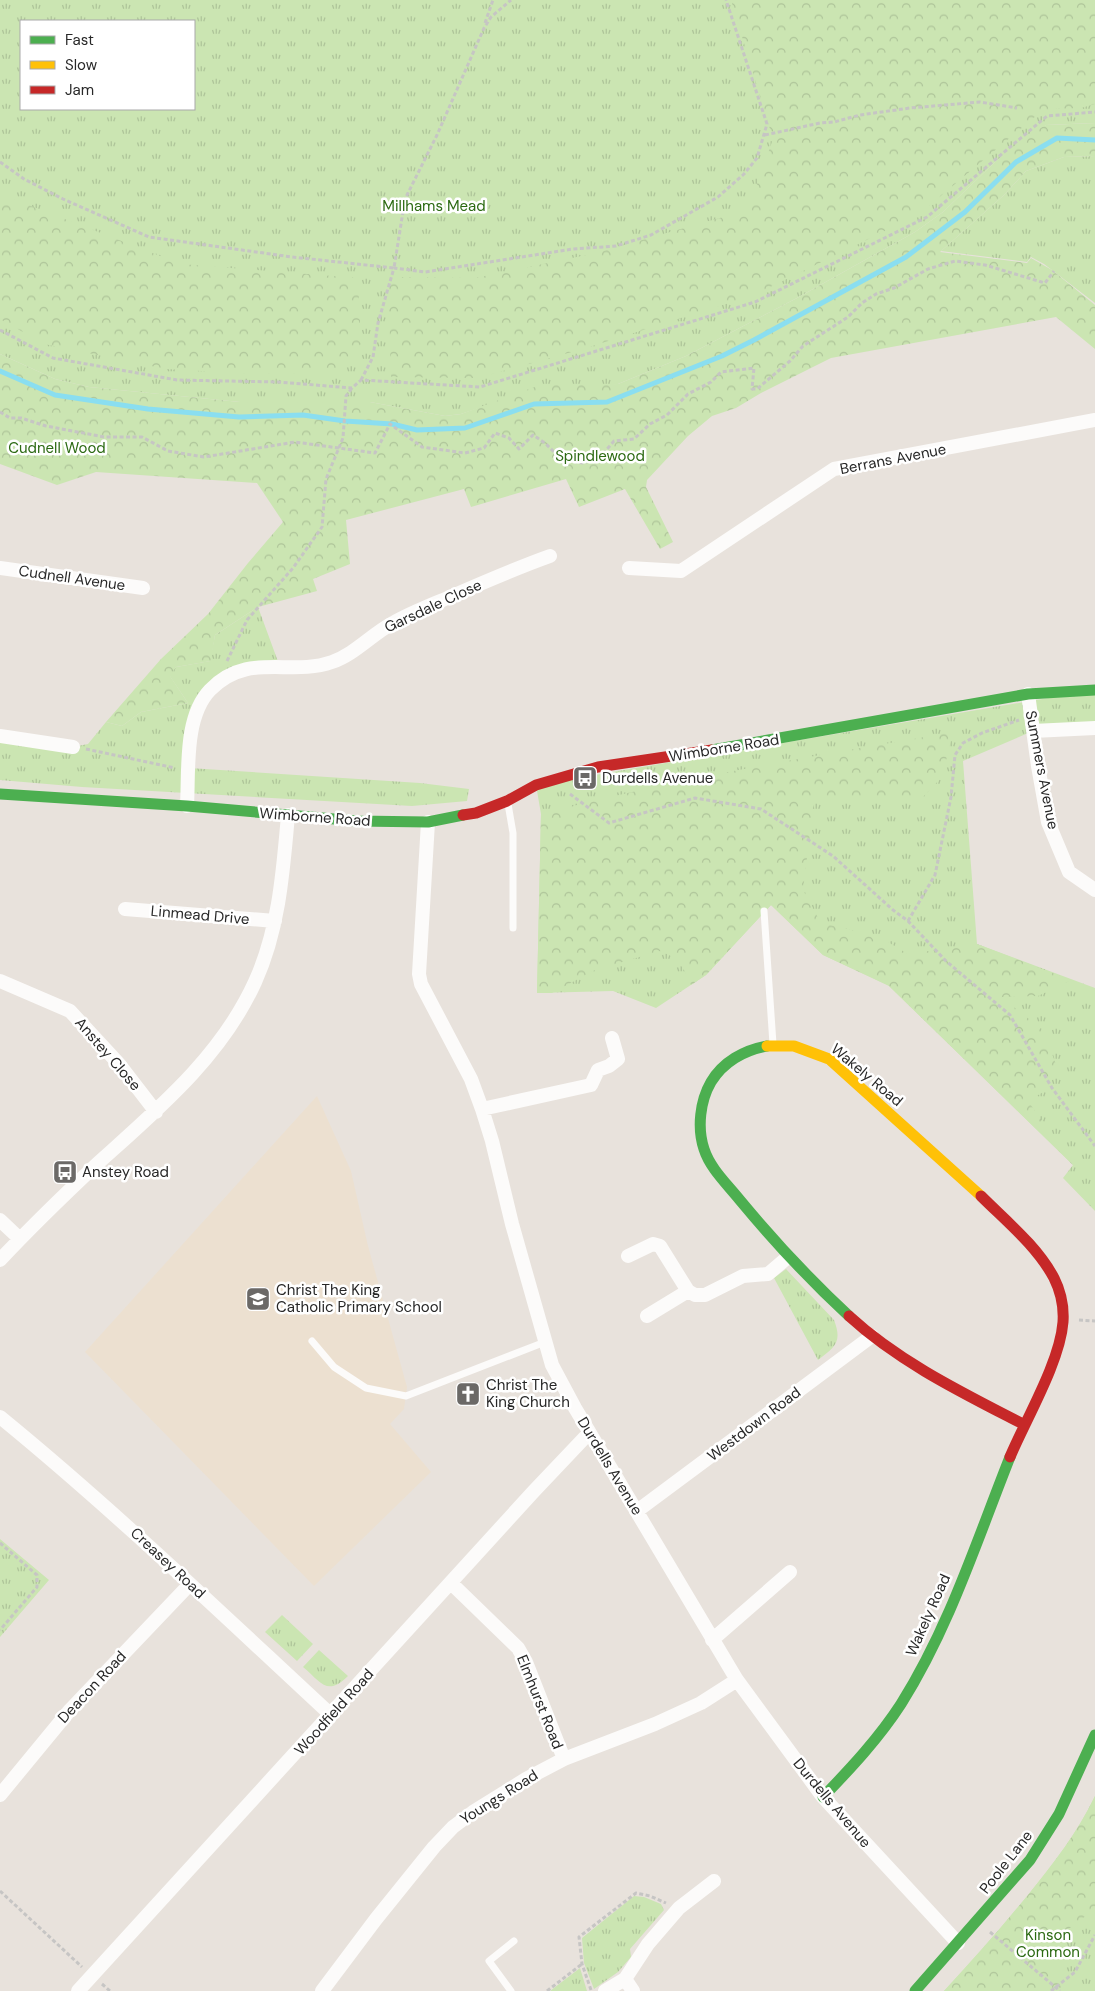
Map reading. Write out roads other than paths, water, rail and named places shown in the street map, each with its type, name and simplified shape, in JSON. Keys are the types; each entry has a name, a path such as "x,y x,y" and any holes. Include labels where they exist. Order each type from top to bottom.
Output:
{"street":[{"name":"Berrans Avenue","path":"629,568 681,571 834,470 1095,420"},
{"name":"Garsdale Close","path":"187,806 192,722 198,706 210,690 225,677 242,670 261,666 314,668 334,662 349,654 392,623 550,556"},
{"name":"Cudnell Avenue","path":"0,568 143,588"},
{"name":"Wimborne Road","path":"0,794 187,806 357,820 428,822 476,813 507,801 536,785 598,767 714,750 1028,694 1095,690"},
{"name":"Summers Avenue","path":"1028,694 1048,822 1069,872 1095,890"},
{"path":"1032,723 1095,728"},
{"path":"0,736 73,747"},
{"path":"0,1260 95,1166 185,1084 219,1043 241,1009 255,981 275,921 281,894 288,815"},
{"name":"Durdells Avenue","path":"428,822 421,984 471,1079 482,1109 552,1364 590,1434 736,1680 823,1797 958,1943"},
{"name":"Linmead Drive","path":"125,909 275,921"},
{"name":"Anstey Close","path":"0,981 70,1010 119,1064 156,1112"},
{"path":"482,1109 591,1085 598,1070 609,1066 618,1059 612,1038"},
{"name":"Wakely Road","path":"823,1797 861,1758 885,1727 909,1690 936,1638 1023,1424 1056,1350 1064,1318 1059,1290 1050,1271 1037,1253 972,1187 828,1059 801,1048 773,1044 759,1046 731,1060 716,1074 705,1093 701,1127 704,1148 713,1166 811,1282 872,1336 928,1373 1023,1424"},
{"path":"0,1220 20,1239"},
{"path":"628,1256 653,1244 660,1246 688,1291 695,1294 705,1294 743,1276 768,1274 788,1257"},
{"path":"647,1316 688,1291"},
{"name":"Westdown Road","path":"637,1511 872,1336"},
{"name":"Creasey Road","path":"0,1417 61,1467 331,1714"},
{"name":"Woodfield Road","path":"78,1991 451,1583 590,1434"},
{"path":"712,1640 790,1572"},
{"name":"Elmhurst Road","path":"451,1583 518,1648 526,1662 564,1759"},
{"name":"Deacon Road","path":"0,1795 70,1710 190,1584"},
{"name":"Youngs Road","path":"322,1991 434,1846 453,1827 492,1798 564,1759 655,1724 701,1703 736,1680"},
{"name":"Poole Lane","path":"915,1991 1030,1860 1059,1814 1082,1768 1095,1735"},
{"path":"605,1991 625,1979 648,1944 679,1908 714,1881"},
{"path":"625,1979 633,1991"}],"lane":[{"path":"507,801 513,833 513,928"},
{"path":"764,911 773,1044"},
{"path":"312,1341 334,1367 366,1388 406,1396 545,1342"},
{"path":"511,1991 489,1961 514,1941"}],"waterway":[{"path":"0,371 55,395 148,409 239,417 303,415 345,421 392,424 417,430 465,428 534,404 607,402 722,356 906,257 965,212 1016,162 1057,138 1095,140"}],"place":[{"name":"Durdells Avenue","path":"585,778"},
{"name":"Anstey Road","path":"65,1172"},
{"name":"Christ The King Catholic Primary School","path":"258,1299"},
{"name":"Christ The King Church","path":"468,1394"}],"park label":[{"name":"Millhams Mead","path":"434,206"},
{"name":"Cudnell Wood","path":"57,448"},
{"name":"Spindlewood","path":"600,456"},
{"name":"Kinson Common","path":"1048,1944"}]}
